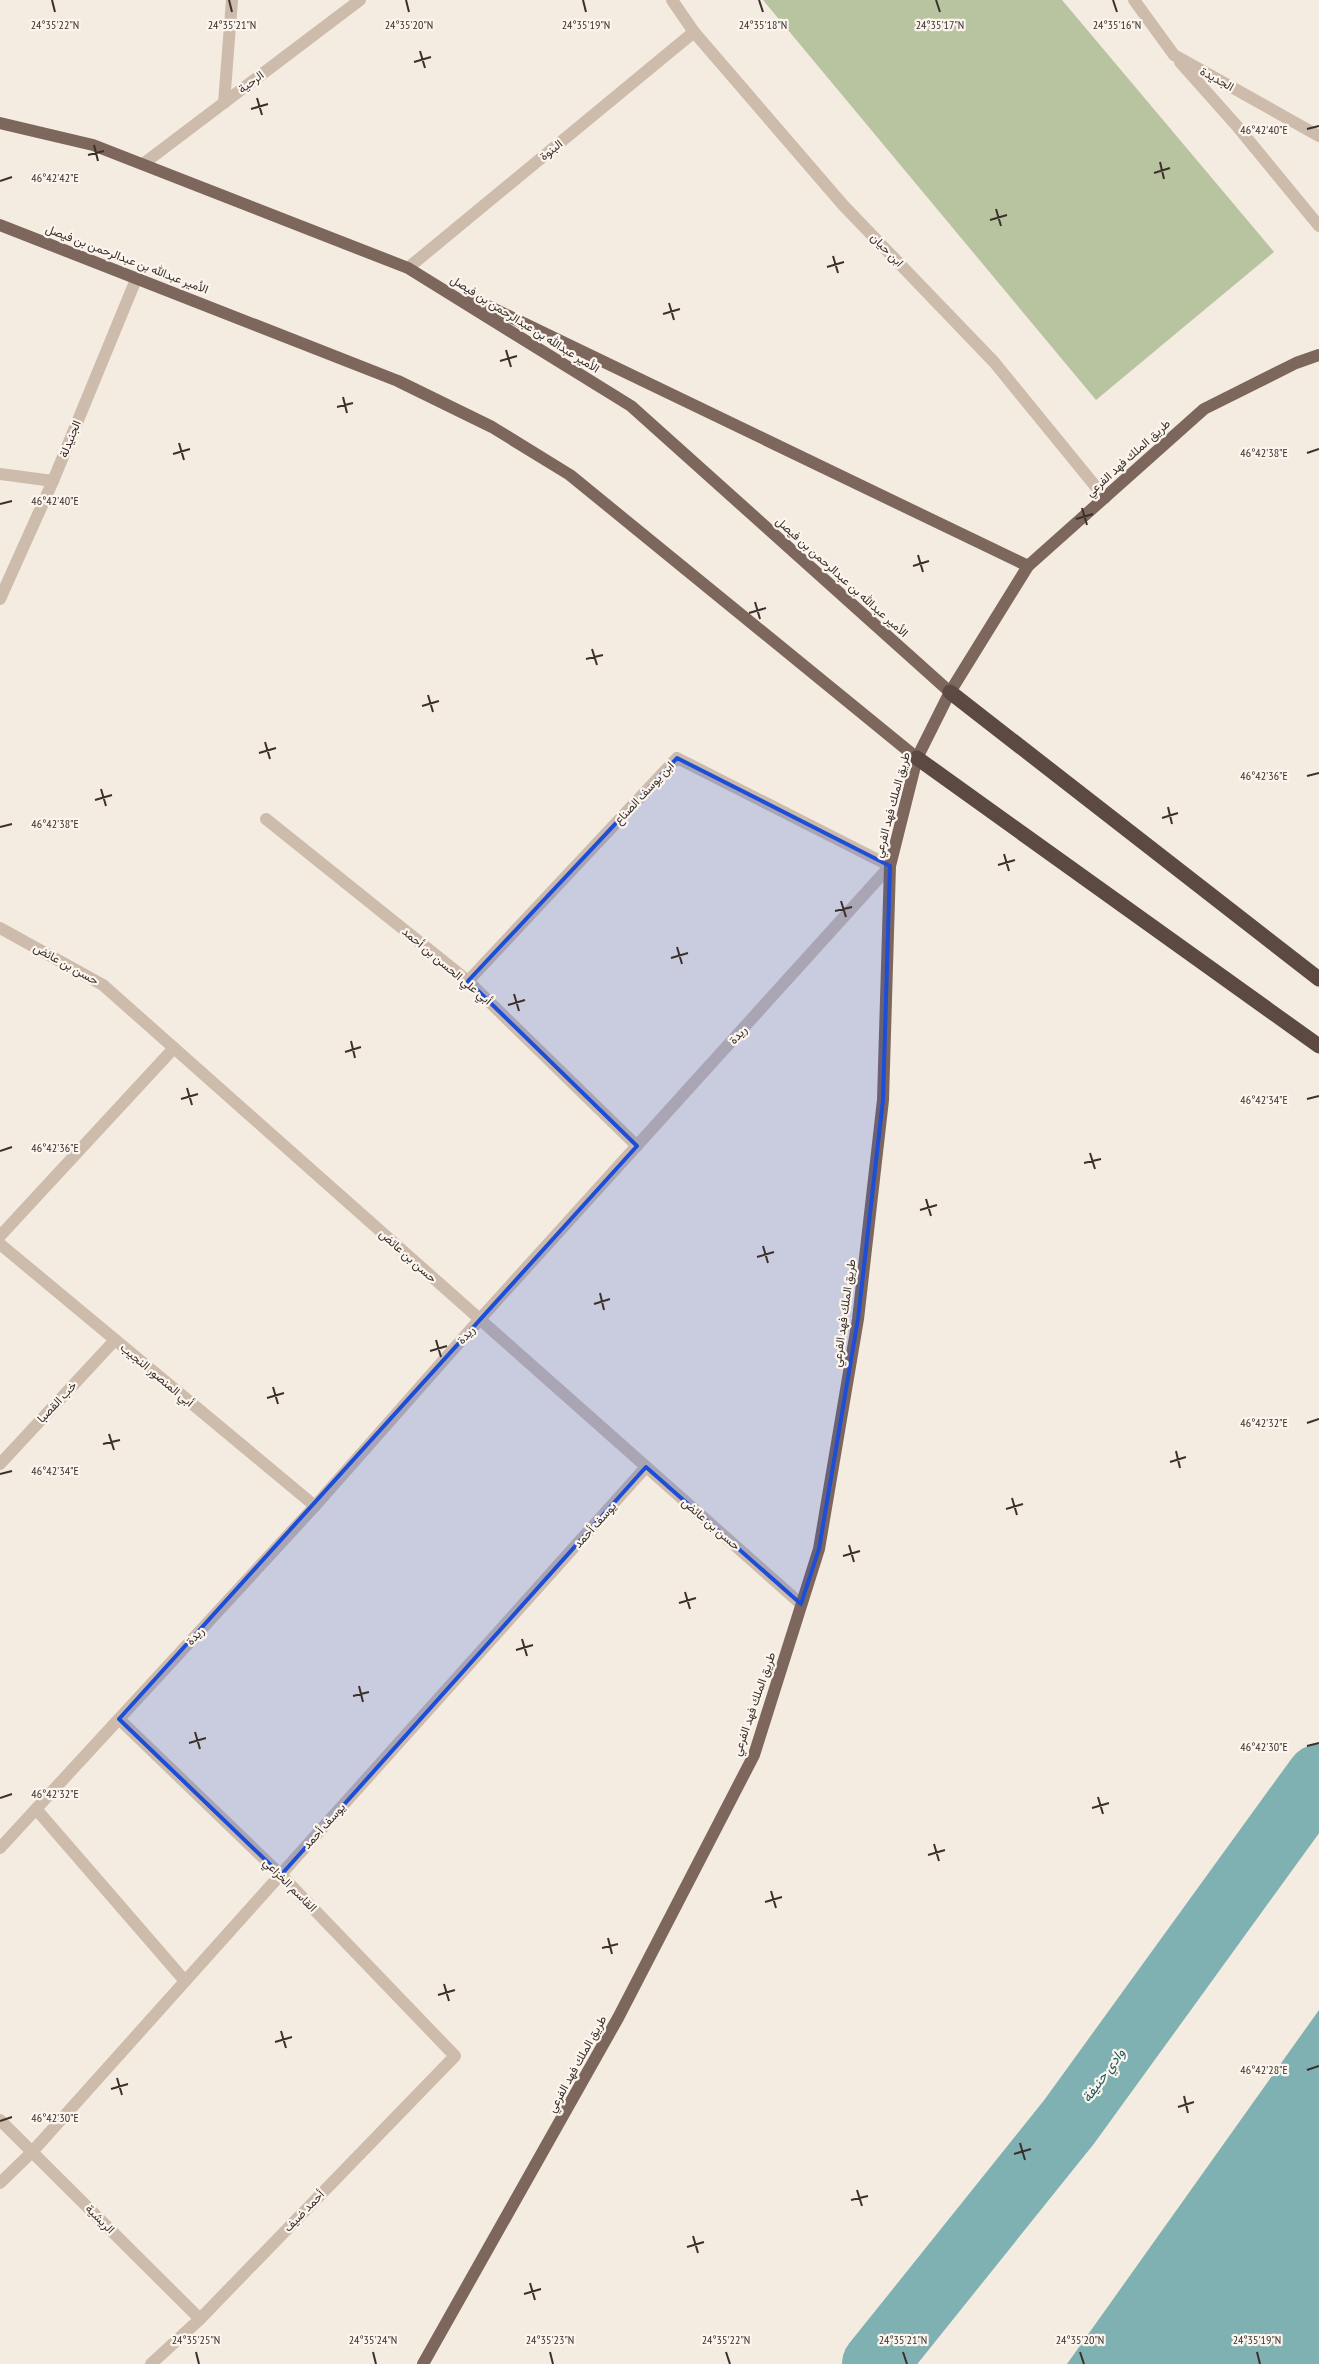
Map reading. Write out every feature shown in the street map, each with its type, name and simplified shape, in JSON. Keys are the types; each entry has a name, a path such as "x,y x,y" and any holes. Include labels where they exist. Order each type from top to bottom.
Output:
{"highway":[{"path":"950,692 1319,979"},
{"path":"916,758 1319,1046"}],"main road":[{"name":"الأمير عبدالله بن عبدالرحمن بن فيصل","path":"0,123 93,146 408,268 632,406 950,692"},
{"name":"الأمير عبدالله بن عبدالرحمن بن فيصل","path":"0,225 137,277 398,381 492,427 570,475 916,758"},
{"path":"408,268 1028,566"},
{"name":"طريق الملك فهد الفرعي","path":"423,2364 618,2018 754,1755 818,1549 858,1319 883,1100 890,866 916,758 950,692 1028,566 1204,409 1296,363 1319,355"}],"street":[{"path":"224,103 232,0"},
{"name":"الرحية","path":"143,164 360,0"},
{"name":"ابن حيان","path":"672,0 694,32 843,205 994,362 1105,498"},
{"name":"الجديدة","path":"1134,0 1174,55 1319,136"},
{"name":"البنوة","path":"408,268 694,32"},
{"path":"1174,55 1236,125 1319,226"},
{"name":"الجنيدلة","path":"0,599 53,481 137,277"},
{"path":"0,474 53,481"},
{"name":"ابن يوسف الصناع","path":"468,980 677,758 890,866"},
{"name":"أبي علي الحسن بن أحمد","path":"266,819 468,980 637,1146"},
{"name":"ريدة","path":"0,1848 315,1506 480,1319 890,866"},
{"name":"حسن بن عائض","path":"0,928 103,985 801,1604"},
{"path":"0,1236 174,1048"},
{"name":"أبي المنصور النجيب","path":"0,1244 315,1506"},
{"name":"خب القصبا","path":"0,1464 115,1340"},
{"name":"يوسف أحمد","path":"0,2183 32,2152 646,1467"},
{"name":"القاسم الخزاعي","path":"119,1719 280,1875 455,2056"},
{"path":"36,1809 186,1981"},
{"name":"أحمد ضيف","path":"151,2364 200,2319 455,2056"},
{"name":"الريشية","path":"0,2120 200,2319"}],"highlighted area":[{"path":"677,758 890,866 883,1100 858,1319 819,1549 801,1604 646,1467 281,1875 119,1719 637,1146 468,981"}],"green space":[{"path":"763,0 1062,0 1274,252 1096,400"}],"water":[{"path":"1319,2010 1319,2364 1067,2364"}],"waterway":[{"name":"وادي حنيفة","path":"875,2364 1069,2122 1319,1777"}]}
